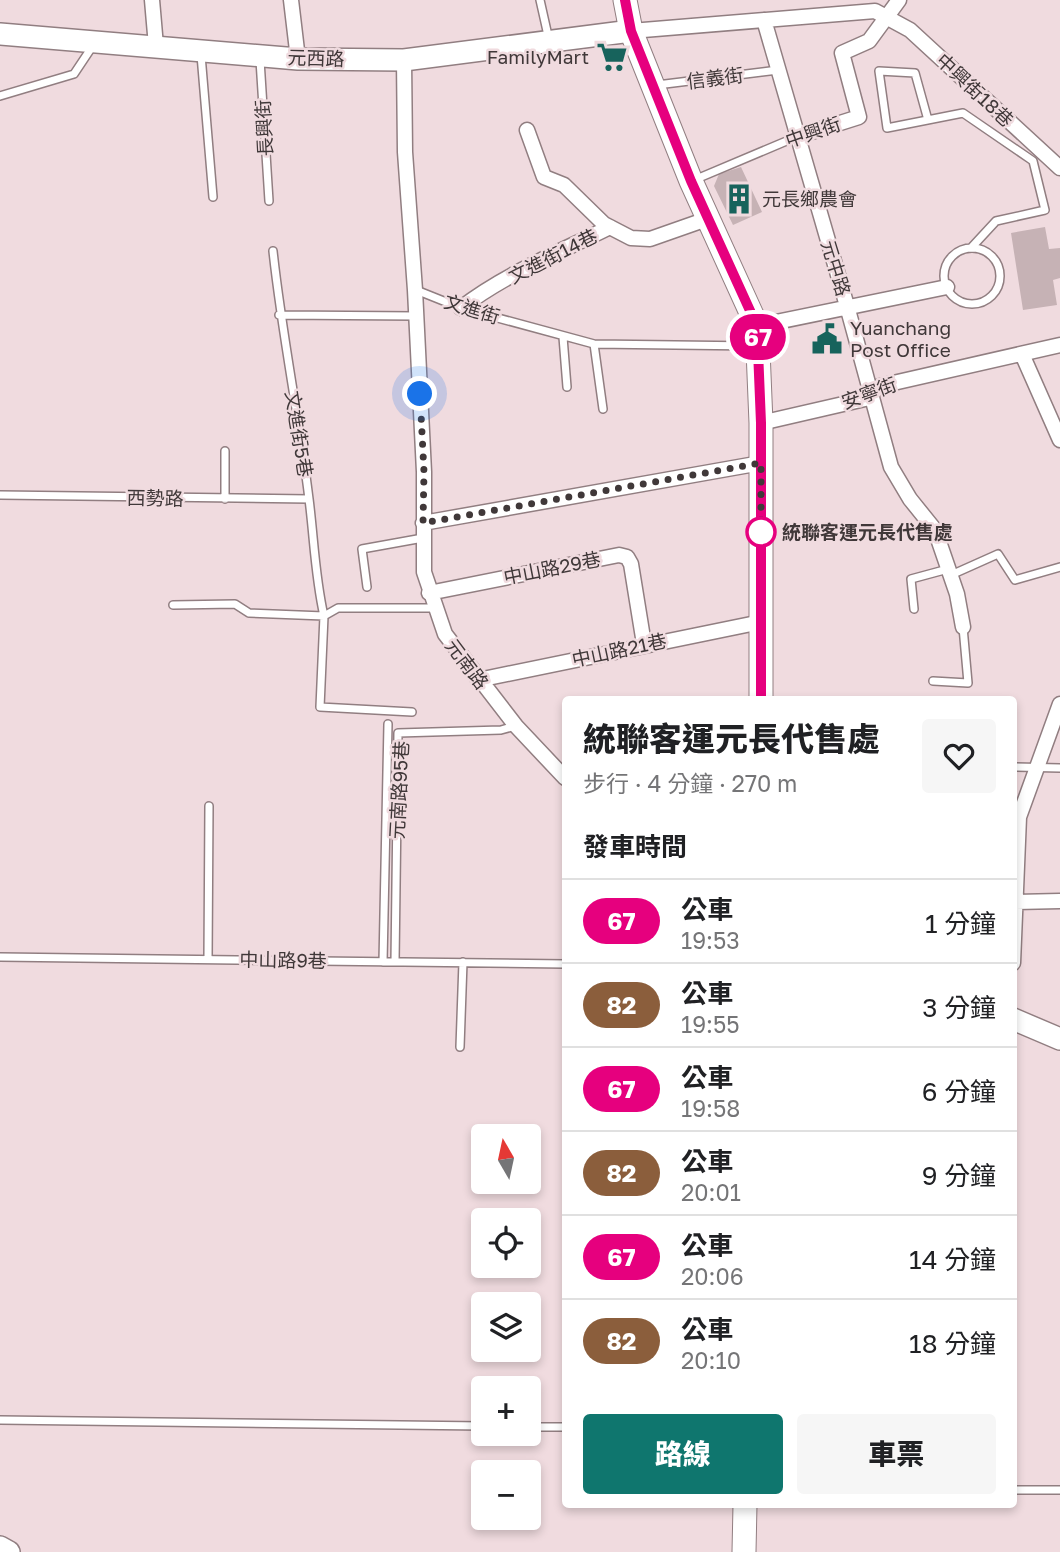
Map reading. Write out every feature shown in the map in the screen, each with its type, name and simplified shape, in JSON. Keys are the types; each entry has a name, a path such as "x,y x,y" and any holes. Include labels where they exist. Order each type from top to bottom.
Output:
{"main road":[{"path":"625,0 631,31 706,219 757,336 761,423 761,696"},
{"name":"元西路","path":"0,34 298,59 404,60 631,31"},
{"path":"1017,1021 1060,1039"},
{"path":"744,1552 745,1508"},
{"path":"758,1552 759,1508"},
{"path":"0,1547 9,1552"}],"street":[{"path":"152,0 156,46"},
{"path":"291,0 298,59"},
{"name":"中興街","path":"796,137 859,117 842,53 869,41 899,0"},
{"path":"631,31 875,11 886,16"},
{"name":"中興街18巷","path":"886,16 910,30 1060,168"},
{"name":"元中路","path":"764,20 891,467 910,499 935,530 957,594 963,627"},
{"path":"404,60 405,152 424,472 423,523 761,463"},
{"path":"527,130 544,177 564,186 610,227 631,238 649,239 706,219"},
{"name":"文進街14巷","path":"461,308 519,272 610,227"},
{"path":"757,336 847,306 947,287"},
{"name":"安寧街","path":"761,423 865,399 880,386 1060,345"},
{"path":"1022,354 1060,440"},
{"name":"元南路","path":"423,523 424,572 445,634 516,726 562,775"},
{"name":"中山路29巷","path":"429,593 619,555 627,557 631,564 644,644"},
{"name":"中山路21巷","path":"478,680 761,622"},
{"path":"1017,874 1019,817 1060,705"},
{"path":"1017,902 1060,901"}],"lane":[{"path":"540,0 550,41"},
{"path":"0,96 74,74 97,41"},
{"path":"201,50 213,197"},
{"name":"長興街","path":"260,55 269,201"},
{"name":"信義街","path":"653,86 778,70"},
{"path":"928,120 915,73 879,71 887,128 928,120 963,113 1033,161 1045,210 996,221 971,248"},
{"name":"中興街","path":"691,181 796,137"},
{"path":"971,248 982,249 991,254 1001,273 1000,284 994,294 985,301 974,304 963,303 953,297 944,277 951,257 960,250 971,248"},
{"name":"文進街5巷","path":"273,251 279,315 309,499 318,591 324,615 320,707 412,712"},
{"name":"文進街","path":"415,290 461,308 594,344 757,336"},
{"path":"279,315 416,316"},
{"path":"563,337 567,387"},
{"path":"594,344 603,409"},
{"path":"225,451 225,499"},
{"name":"西勢路","path":"0,495 309,499"},
{"path":"367,587 362,549 424,538"},
{"path":"914,609 911,579 949,572 999,554 1015,580 1060,567"},
{"path":"173,605 234,604 250,613 324,615 338,608 435,608"},
{"path":"933,681 968,683 963,627"},
{"path":"383,962 388,724"},
{"name":"元南路95巷","path":"395,962 398,733 500,730 516,726"},
{"path":"1017,767 1060,768"},
{"path":"208,959 209,806"},
{"name":"中山路9巷","path":"0,957 562,964"},
{"path":"460,1047 463,962"},
{"path":"0,1420 471,1426"},
{"path":"541,1426 562,1427"},
{"path":"1017,1490 1060,1490"}],"building":[{"name":"元長鄉農會","path":"741,167 762,212 733,225 714,186 719,174"},
{"path":"1045,227 1049,249 1060,248 1060,278 1053,280 1057,305 1023,310 1011,233"}],"bus line":[{"name":"67","path":"625,0 631,31 706,219 757,326 761,423 761,696"}],"place":[{"name":"FamilyMart","path":"612,57"},
{"name":"元長鄉農會","path":"739,199"},
{"name":"Yuanchang Post Office","path":"827,339"},
{"name":"統聯客運元長代售處","path":"761,532"}],"route":[{"path":"420,394 424,472 423,523 761,463 761,542 761,532"}]}
